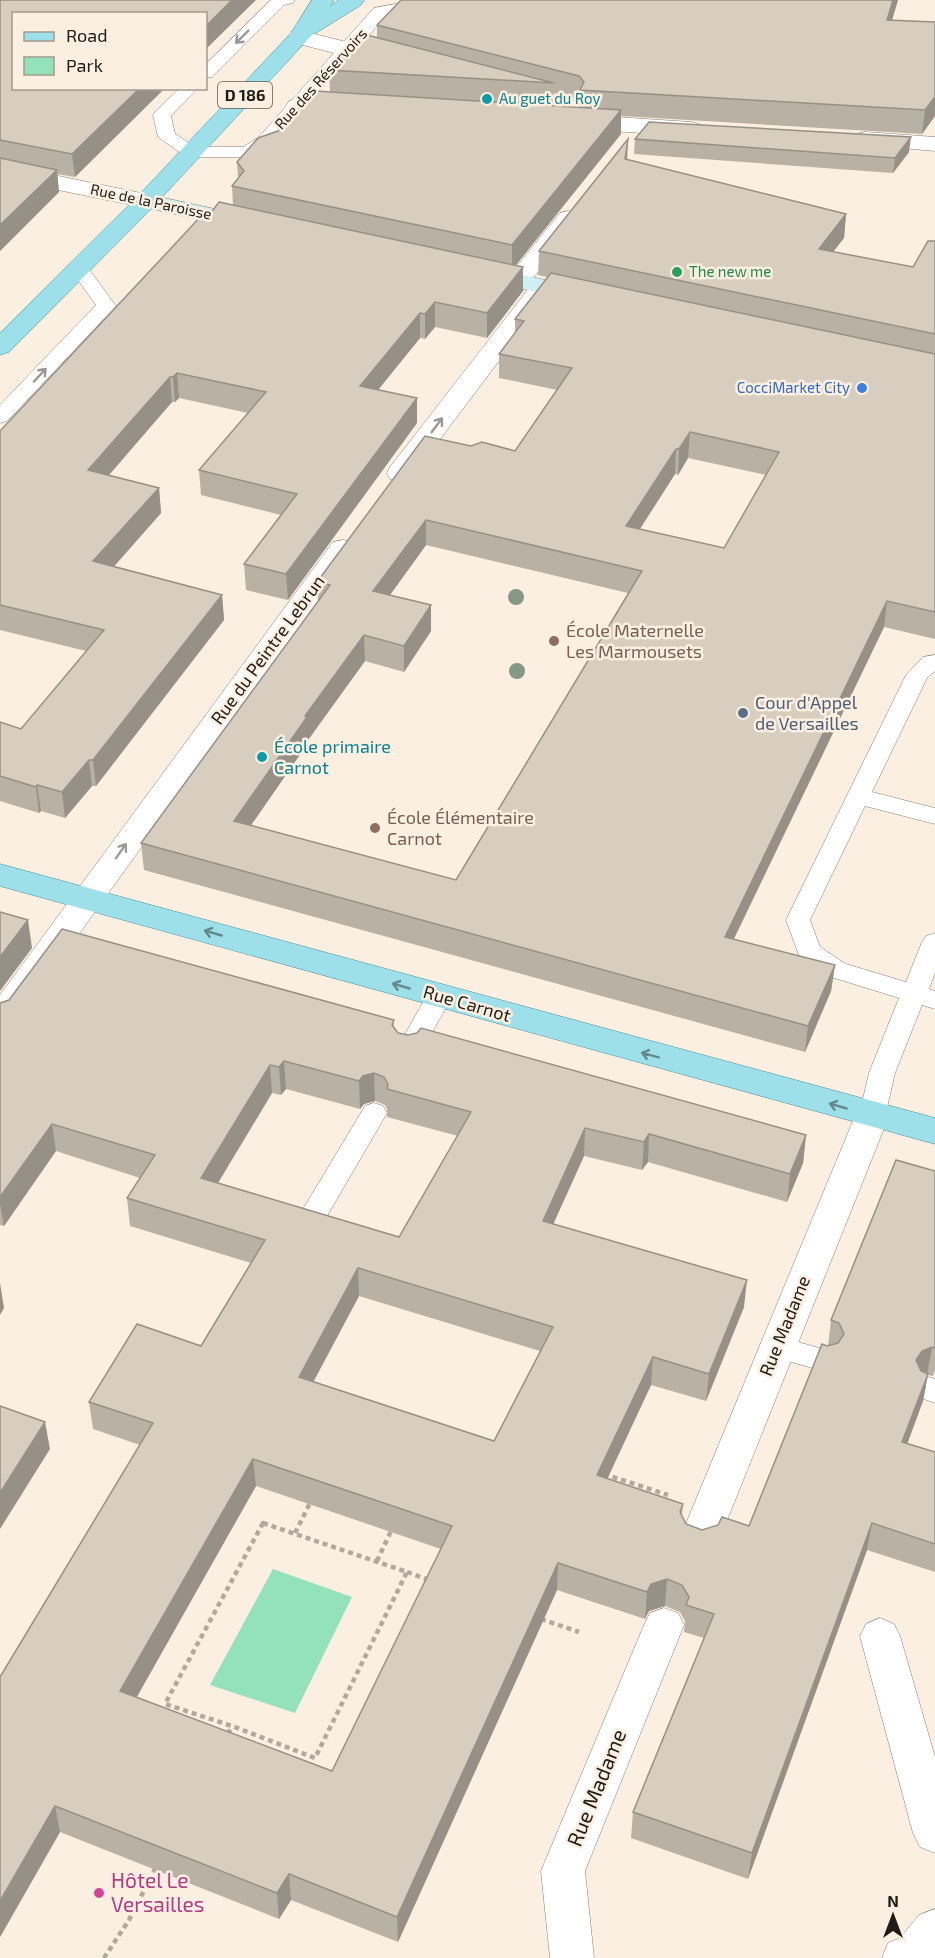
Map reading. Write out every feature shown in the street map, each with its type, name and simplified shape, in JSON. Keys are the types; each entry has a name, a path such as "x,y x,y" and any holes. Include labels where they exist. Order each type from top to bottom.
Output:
{"main road":[{"name":"Rue des Réservoirs","path":"0,347 146,201 299,37 323,0"},
{"name":"Rue des Réservoirs","path":"299,37 353,0"},
{"name":"Rue Carnot","path":"0,875 872,1116 935,1131"}],"street":[{"path":"299,37 412,66"},
{"path":"492,87 641,125"},
{"path":"297,106 366,110"},
{"path":"534,119 714,131"},
{"path":"625,148 641,125"},
{"path":"842,138 935,144"},
{"name":"Rue de la Paroisse","path":"0,171 279,230"},
{"path":"384,494 530,284 580,204"},
{"path":"461,269 607,300"},
{"name":"Rue du Peintre Lebrun","path":"0,1019 362,523"},
{"name":"Rue Madame","path":"706,1524 872,1116"},
{"name":"Rue Madame","path":"572,1958 563,1871 664,1625"},
{"path":"880,1636 932,1814"},
{"path":"904,1958 913,1957 935,1930"}],"lane":[{"path":"207,72 279,1 287,0"},
{"name":"Rue des Réservoirs","path":"191,152 247,152 265,141 381,12 395,9 415,10"},
{"path":"188,90 162,115 167,137 191,152"},
{"path":"0,417 106,306 79,269"},
{"path":"924,996 837,970 809,952 798,920 917,675 931,662 935,662"},
{"path":"857,796 935,816"},
{"path":"872,1116 882,1073 924,996 935,942"},
{"path":"408,1052 439,997"},
{"path":"313,1216 374,1113"},
{"path":"777,1347 823,1359"}],"path":[{"path":"599,1473 706,1524"},
{"path":"295,1533 315,1493"},
{"path":"377,1561 397,1520"},
{"path":"408,1572 315,1758 232,1726 165,1704 263,1523 377,1561 408,1572 440,1584"},
{"path":"536,1617 579,1632"},
{"path":"227,1737 232,1726"},
{"path":"104,1958 129,1920 160,1859"}],"green space":[{"path":"273,1569 352,1597 295,1713 210,1685"}],"building":[{"path":"0,0 232,0 207,25 207,12 12,12 12,90 138,90 72,154 0,140"},
{"path":"401,0 893,0 887,20 935,22 935,97 925,110 580,90 584,82 579,76 377,25"},
{"path":"363,34 554,83 329,70"},
{"path":"315,91 621,110 512,245 232,186 244,171 237,162 258,138 278,131"},
{"path":"649,122 911,137 895,158 635,139"},
{"path":"628,139 625,159 846,214 819,249 913,267 928,241 935,241 935,334 539,251"},
{"path":"0,158 57,170 0,225"},
{"path":"219,202 523,267 487,313 435,302 425,314 420,313 360,386 417,398 286,574 244,564 297,494 199,470 266,392 177,373 170,377 88,470 159,488 93,561 222,595 93,760 89,760 62,792 0,776 0,722 21,729 104,630 0,605 0,431 201,216 207,218"},
{"path":"551,273 935,354 935,612 887,601 725,937 835,965 808,1026 141,843 330,585 317,582 425,436 471,446 482,442 515,451 572,368 499,354 524,321 515,319","holes":["690,432 779,452 724,548 626,526 676,449 679,449","426,520 642,571 456,880 234,821 307,717 305,716 364,635 404,646 431,605 373,591"]},
{"path":"0,912 28,920 0,957"},
{"path":"62,929 394,1020 392,1025 398,1033 408,1035 417,1033 421,1028 806,1135 790,1174 649,1134 644,1142 585,1128 543,1221 747,1280 709,1374 653,1357 597,1475 683,1504 680,1512 686,1524 702,1530 718,1525 722,1517 749,1526 822,1344 827,1346 838,1343 844,1334 839,1323 831,1320 896,1160 935,1171 935,1348 922,1351 916,1360 921,1371 928,1374 902,1442 935,1452 935,1544 872,1523 752,1853 633,1812 714,1614 686,1605 689,1597 682,1585 667,1579 651,1584 647,1592 558,1563 397,1917 289,1874 277,1893 55,1806 0,1901 0,1677 153,1423 89,1402 137,1324 201,1346 265,1240 127,1198 155,1155 52,1124 0,1197 0,1003 9,1000","holes":["284,1061 359,1081 363,1076 374,1073 384,1077 388,1084 387,1089 471,1112 399,1237 201,1178 270,1065 279,1067","358,1268 553,1327 494,1441 299,1377","253,1459 452,1526 332,1771 120,1691"]},
{"path":"0,1406 45,1422 0,1493"}],"place":[{"name":"Au guet du Roy","path":"487,99"},
{"name":"The new me","path":"677,272"},
{"name":"CocciMarket City","path":"862,388"},
{"name":"École Maternelle Les Marmousets","path":"554,641"},
{"name":"Cour d'Appel de Versailles","path":"743,713"},
{"name":"École primaire Carnot","path":"262,757"},
{"name":"École Élémentaire Carnot","path":"375,828"},
{"name":"Hôtel Le Versailles","path":"99,1893"}]}
